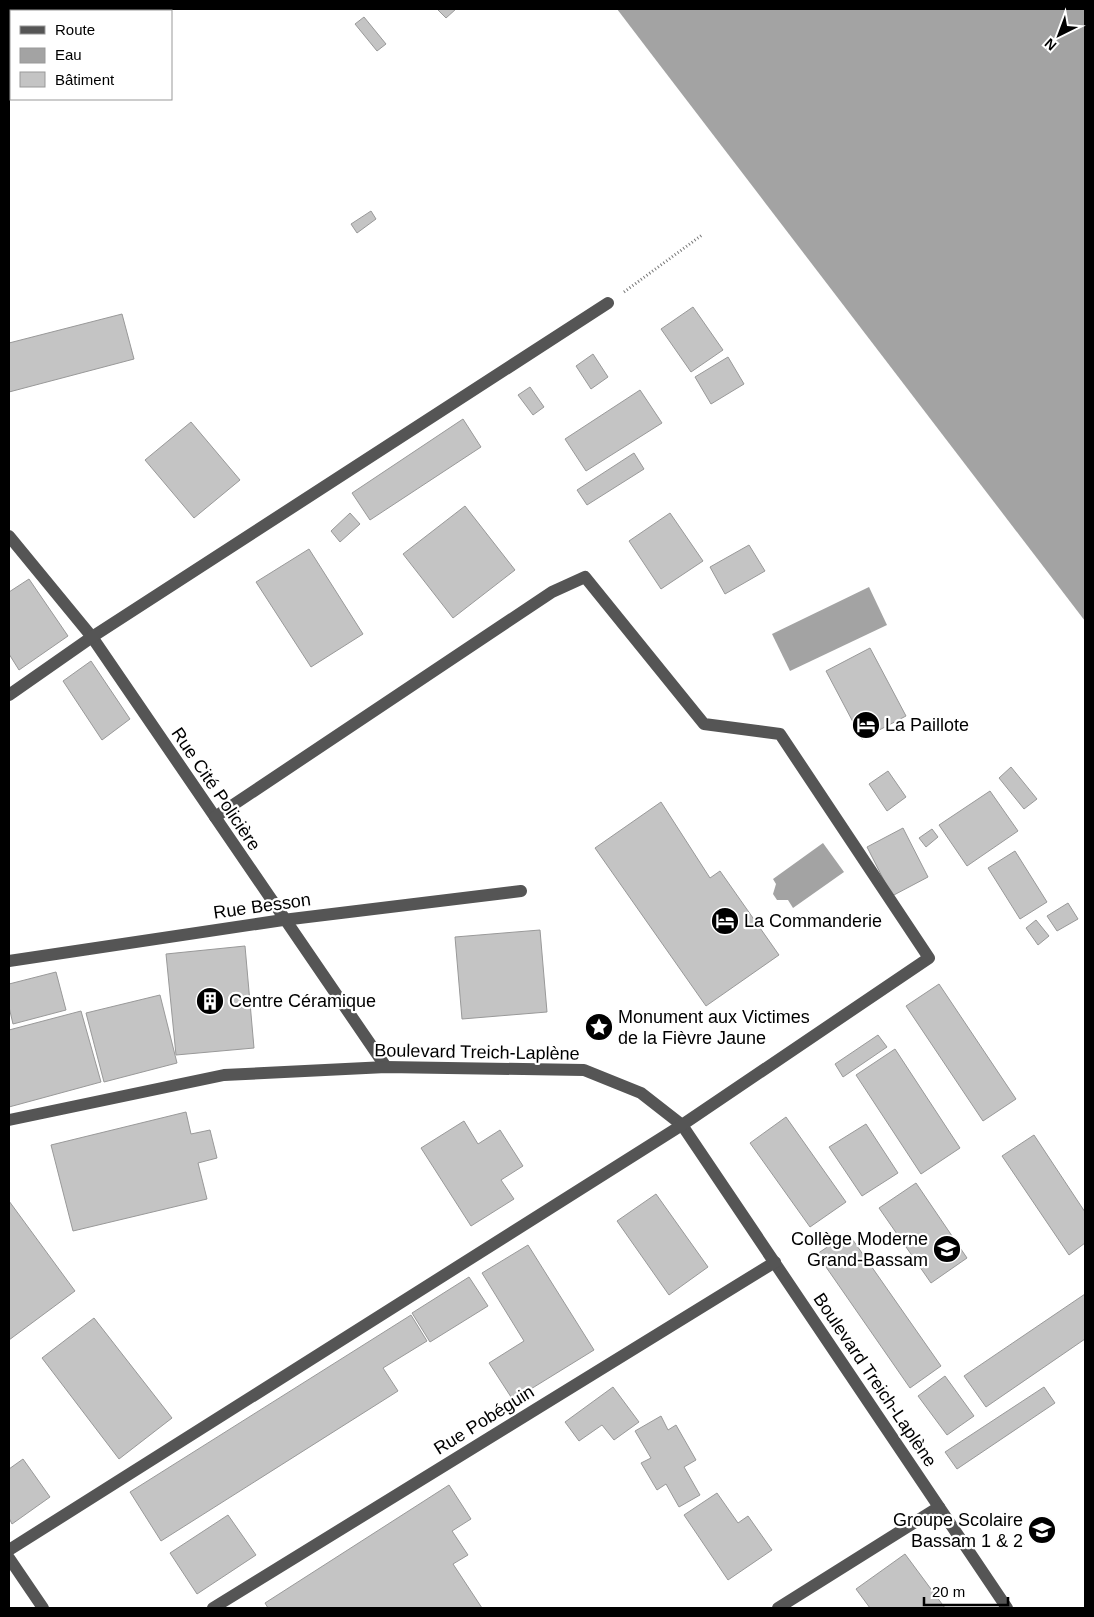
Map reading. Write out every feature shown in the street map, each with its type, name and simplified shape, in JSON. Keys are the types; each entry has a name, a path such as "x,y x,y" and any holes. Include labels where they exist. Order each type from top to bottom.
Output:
{"street":[{"path":"9,695 92,637 608,303"},
{"name":"Rue Cité Policière","path":"9,536 92,637 283,920 386,1067"},
{"path":"9,1550 682,1125 929,958 780,734 704,724 585,577 552,592 215,817"},
{"name":"Rue Besson","path":"9,961 283,920 521,891"},
{"name":"Boulevard Treich-Laplène","path":"9,1120 224,1075 386,1067 584,1070 641,1093 682,1125 1007,1608"},
{"name":"Rue Pobéguin","path":"213,1608 774,1262"},
{"path":"778,1608 939,1507"},
{"path":"9,1558 43,1608"}],"path":[{"path":"608,303 702,235"}],"water":[{"path":"617,9 1085,9 1085,621 649,51"},
{"path":"869,587 887,625 790,671 772,634"},
{"path":"823,843 844,872 793,908 788,900 777,900 773,894 776,884 773,879"}],"building":[{"path":"437,9 456,9 446,18"},
{"path":"364,17 386,44 377,51 355,24"},
{"path":"371,211 376,219 357,233 351,224"},
{"path":"693,307 723,350 691,372 661,329"},
{"path":"122,314 134,359 9,392 9,343"},
{"path":"593,354 608,377 591,389 576,366"},
{"path":"728,357 744,384 711,404 695,377"},
{"path":"530,387 544,407 533,415 518,395"},
{"path":"640,390 662,423 586,471 565,439"},
{"path":"463,419 481,447 370,520 352,493"},
{"path":"191,422 240,480 194,518 145,460"},
{"path":"634,453 644,469 587,505 577,490"},
{"path":"465,506 515,570 453,618 403,554"},
{"path":"350,513 360,524 340,542 331,531"},
{"path":"670,513 703,561 661,589 629,541"},
{"path":"749,545 765,571 725,594 710,567"},
{"path":"309,549 363,634 311,667 256,582"},
{"path":"29,579 68,636 19,670 9,654 9,592"},
{"path":"870,648 906,716 862,739 826,671"},
{"path":"91,661 130,719 102,740 63,681"},
{"path":"1011,767 1037,799 1024,809 999,778"},
{"path":"888,771 906,797 887,811 869,784"},
{"path":"990,791 1018,831 967,866 939,825"},
{"path":"661,802 710,878 720,871 779,955 706,1006 595,848"},
{"path":"903,828 928,877 892,896 867,847"},
{"path":"932,829 938,837 926,847 919,838"},
{"path":"1015,851 1047,902 1020,919 988,868"},
{"path":"1068,903 1078,919 1057,931 1047,916"},
{"path":"1036,920 1049,936 1038,945 1026,928"},
{"path":"540,930 547,1012 462,1019 455,937"},
{"name":"Centre Céramique","path":"245,946 254,1048 176,1055 166,954"},
{"path":"56,972 66,1010 13,1024 9,1007 9,984"},
{"path":"939,984 1016,1099 983,1121 906,1006"},
{"path":"160,995 177,1063 104,1082 86,1013"},
{"path":"81,1011 101,1082 9,1107 9,1030"},
{"path":"878,1035 887,1047 843,1077 835,1064"},
{"path":"895,1049 960,1148 921,1174 856,1075"},
{"path":"186,1112 191,1134 210,1130 217,1158 198,1163 207,1199 73,1231 51,1145"},
{"path":"786,1117 846,1202 810,1227 750,1143"},
{"path":"464,1121 478,1144 500,1130 523,1166 501,1180 514,1199 471,1226 421,1148"},
{"path":"866,1124 898,1173 862,1196 829,1147"},
{"path":"1034,1135 1085,1212 1085,1243 1069,1255 1002,1156"},
{"path":"916,1183 967,1258 931,1283 879,1208"},
{"path":"656,1194 708,1267 669,1295 617,1221"},
{"path":"9,1201 75,1291 9,1340"},
{"path":"848,1233 941,1366 910,1388 817,1254"},
{"path":"528,1245 594,1350 513,1400 489,1363 524,1341 482,1273"},
{"path":"469,1277 488,1306 430,1342 412,1313"},
{"path":"1085,1294 1085,1339 986,1407 964,1376"},
{"path":"411,1315 427,1341 383,1368 398,1391 161,1541 130,1492"},
{"path":"94,1318 172,1418 119,1459 42,1358"},
{"path":"945,1376 974,1416 947,1435 918,1396"},
{"path":"613,1387 639,1422 614,1440 602,1425 579,1441 565,1422"},
{"path":"1044,1387 1055,1403 957,1469 945,1452"},
{"path":"661,1416 668,1430 676,1425 696,1460 684,1467 700,1495 679,1507 666,1484 657,1490 641,1463 651,1458 635,1431"},
{"path":"23,1459 50,1497 12,1524 9,1518 9,1469"},
{"path":"449,1485 471,1519 452,1531 468,1555 453,1564 482,1608 268,1608 265,1603"},
{"path":"717,1493 738,1523 748,1516 772,1550 728,1580 684,1515"},
{"path":"228,1515 256,1555 197,1594 170,1553"},
{"path":"905,1554 945,1608 870,1608 856,1589"}],"place":[{"name":"La Paillote","path":"866,725"},
{"name":"La Commanderie","path":"725,921"},
{"name":"Centre Céramique","path":"210,1001"},
{"name":"Monument aux Victimes de la Fièvre Jaune","path":"599,1027"},
{"name":"Collège Moderne Grand-Bassam","path":"947,1249"},
{"name":"Groupe Scolaire Bassam 1 & 2","path":"1042,1530"}]}
